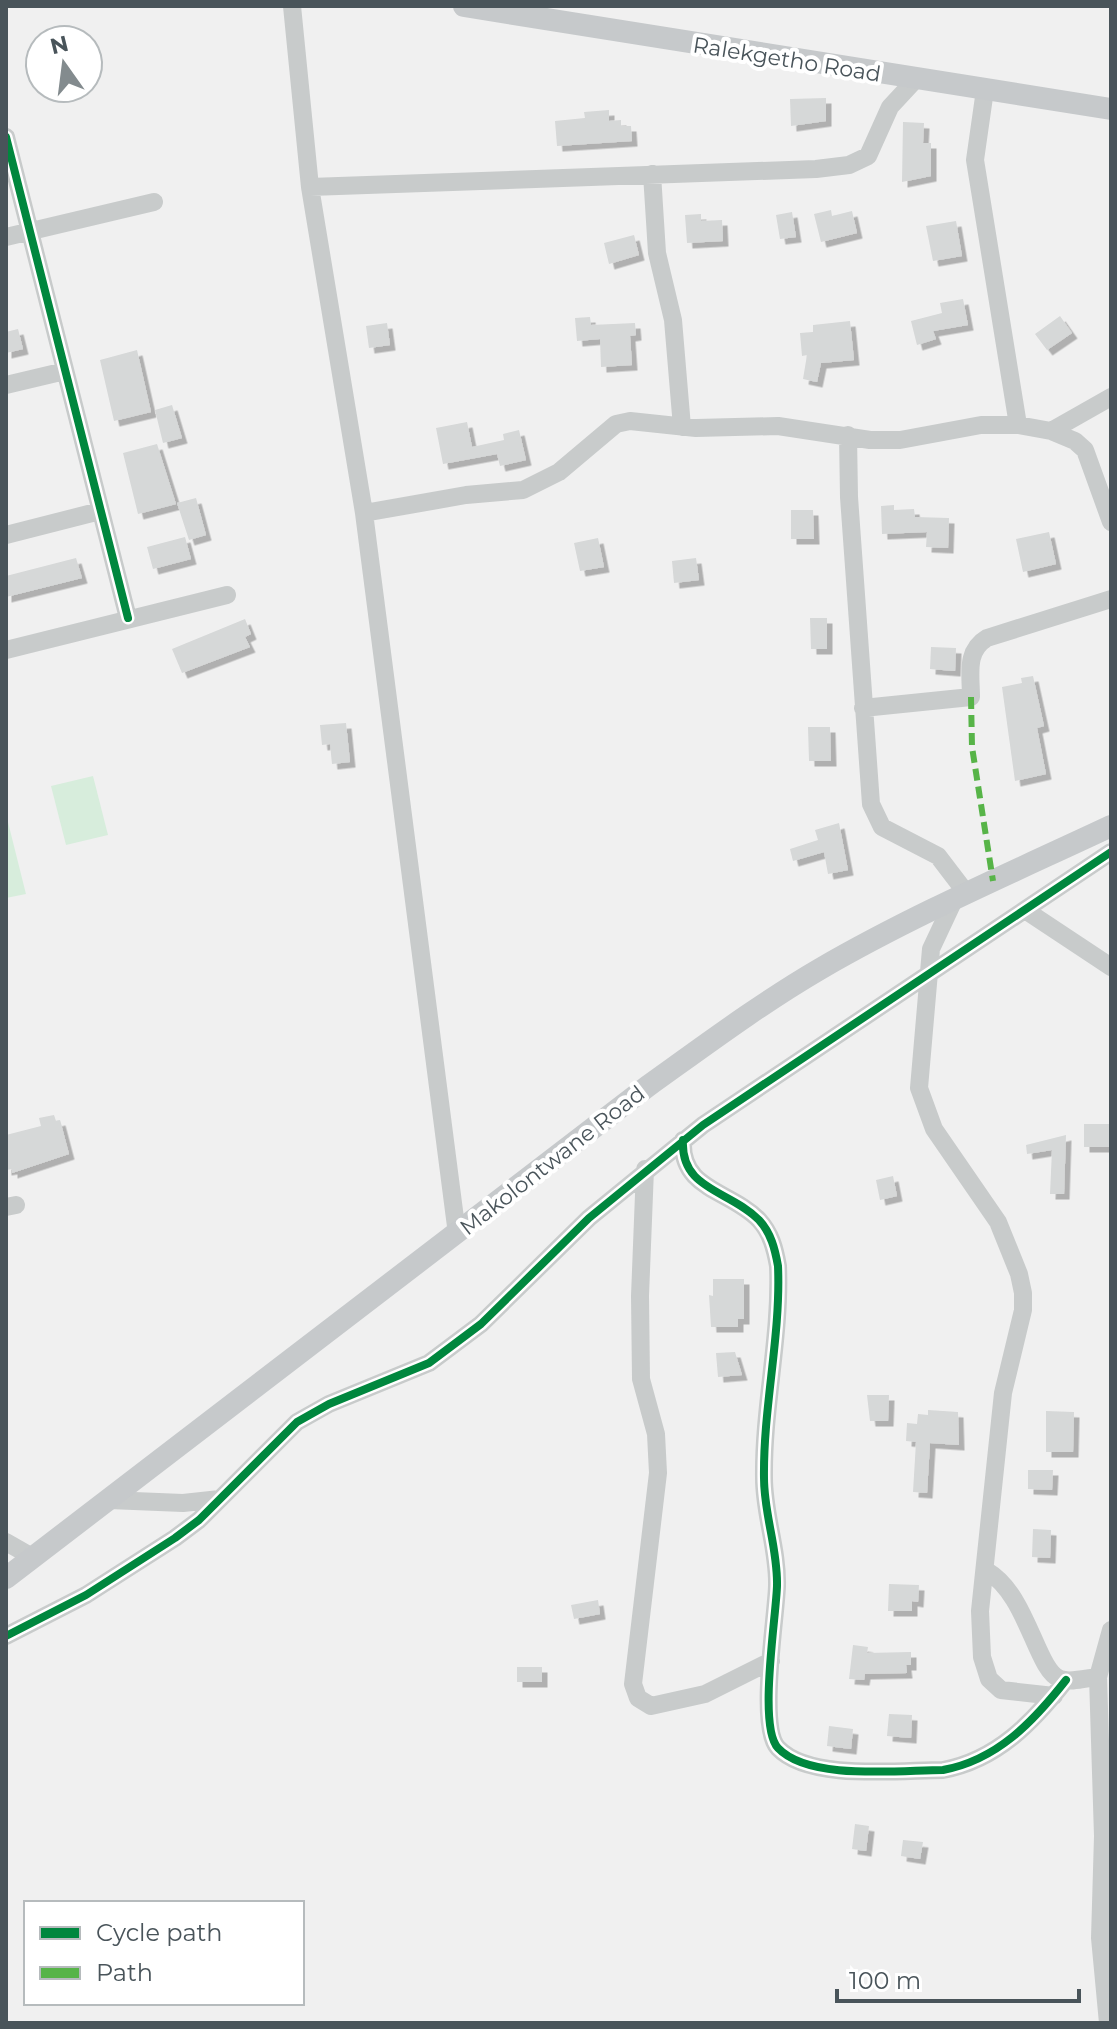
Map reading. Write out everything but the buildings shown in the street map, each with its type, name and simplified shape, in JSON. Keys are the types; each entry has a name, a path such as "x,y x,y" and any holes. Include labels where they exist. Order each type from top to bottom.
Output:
{"main road":[{"name":"Ralekgetho Road","path":"464,6 1111,109"},
{"name":"Makolontwane Road","path":"6,1578 739,1021 819,970 961,897 1111,826"}],"street":[{"path":"292,6 310,187 364,513 457,1234"},
{"path":"310,187 816,169 860,163 868,156 890,107 916,79"},
{"path":"985,90 975,160 1018,425"},
{"path":"6,137 128,618"},
{"path":"652,174 657,253 673,320 682,427"},
{"path":"6,237 154,202"},
{"path":"6,385 65,371"},
{"path":"1051,431 1111,397"},
{"path":"364,513 466,495 523,490 559,472 616,424 649,421 682,427 778,426 900,440 981,425 1018,425 1051,431 1075,441 1085,450 1111,522"},
{"path":"848,435 863,708 874,817 882,827 938,856 961,897 931,949 919,1088 948,1153 989,1204 1019,1274 1023,1293 1023,1310 1003,1393 980,1626 982,1657 989,1679 1009,1692 1054,1696"},
{"path":"6,535 100,511"},
{"path":"6,650 227,595"},
{"path":"863,708 971,697 971,654 977,644 1111,599"},
{"path":"6,1636 142,1561 199,1520 297,1422 329,1404 429,1363 481,1324 589,1218 683,1140 1111,852"},
{"path":"1025,910 1111,967"},
{"path":"683,1140 682,1157 689,1172 735,1201 761,1223 769,1235 778,1266 764,1445 765,1498 776,1550 777,1584 771,1661 771,1738 784,1754 825,1769 943,1770 962,1767 1007,1743 1066,1680"},
{"path":"645,1169 640,1282 641,1379 656,1434 658,1473 633,1684 638,1698 651,1706 705,1694 771,1661"},
{"path":"109,1500 183,1503 220,1499"},
{"path":"6,1542 34,1558"},
{"path":"987,1571 1001,1581 1021,1606 1045,1665 1059,1679 1098,1677"},
{"path":"1108,2023 1100,1938 1103,1836 1098,1677 1111,1630"}],"green space":[{"path":"93,776 108,835 66,845 51,786"},
{"path":"6,814 26,894 6,898"}],"marked path":[{"path":"971,697 972,747 993,881"}],"cycle path":[{"path":"6,137 128,618"},
{"path":"6,1636 86,1595 175,1538 199,1520 297,1422 329,1404 429,1363 481,1324 589,1218 703,1125 1111,852"},
{"path":"683,1140 684,1157 698,1179 747,1210 763,1225 772,1242 778,1266 777,1319 764,1451 766,1505 777,1572 769,1718 778,1748 792,1758 832,1769 880,1772 943,1770 980,1758 997,1748 1027,1724 1066,1680"}]}
